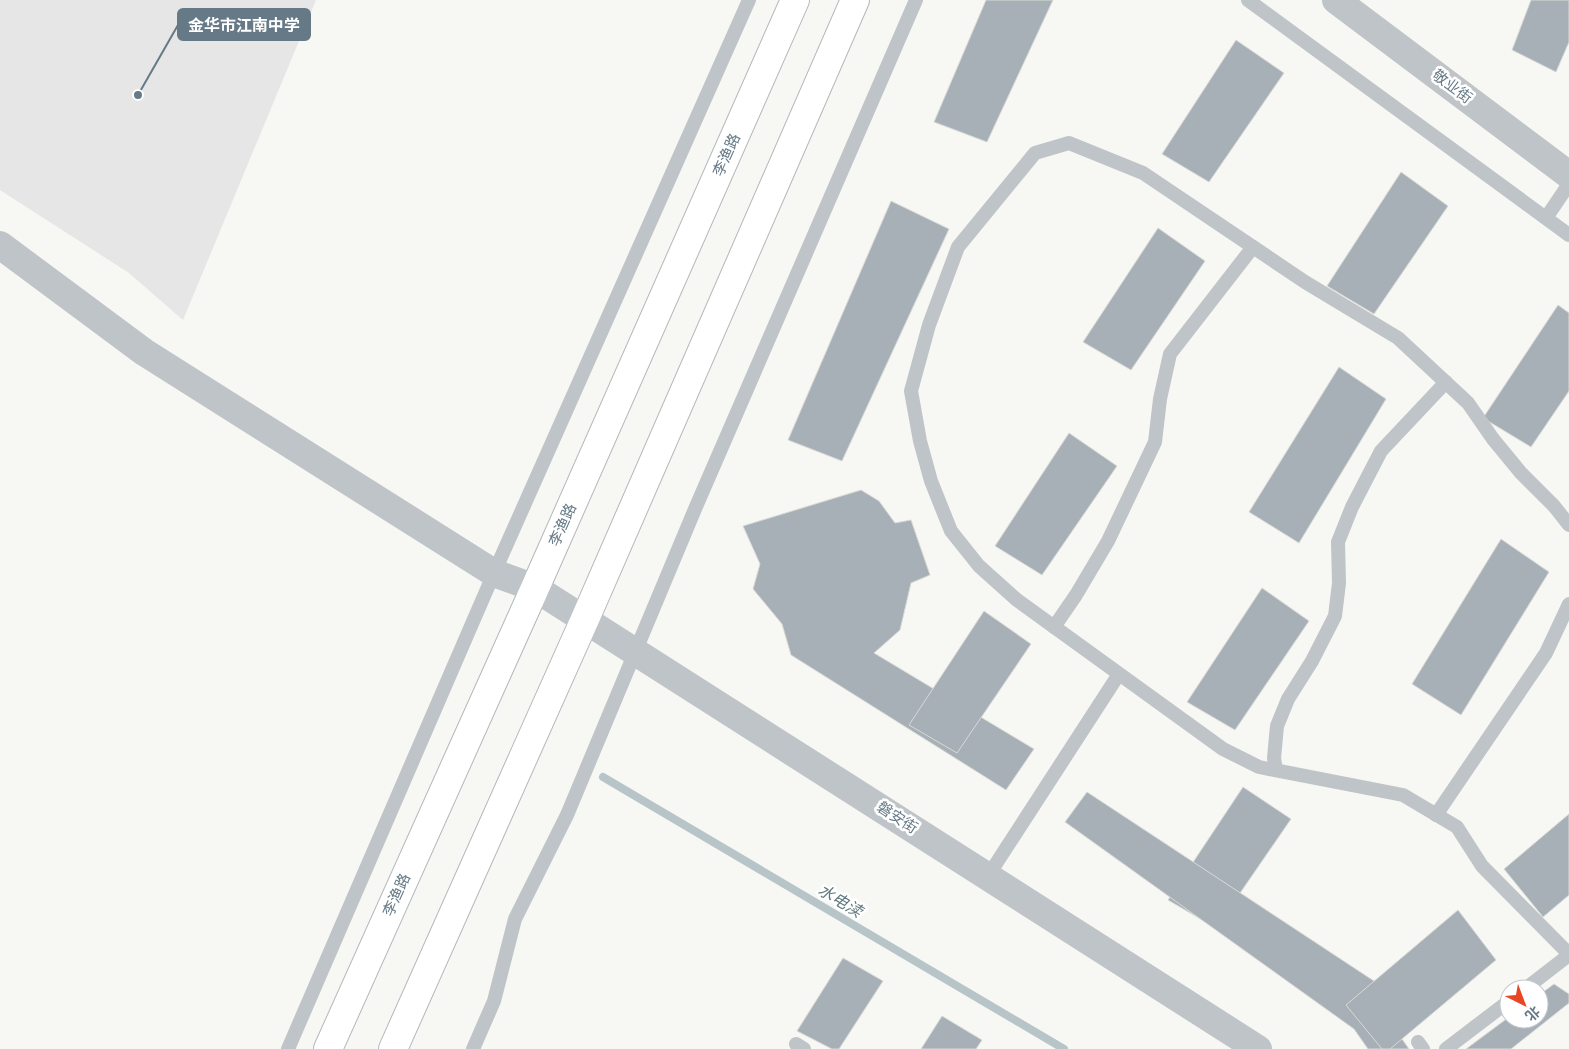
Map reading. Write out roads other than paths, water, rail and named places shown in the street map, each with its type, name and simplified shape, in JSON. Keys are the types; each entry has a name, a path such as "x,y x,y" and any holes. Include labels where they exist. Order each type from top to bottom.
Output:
{"main road":[{"name":"李渔路","path":"328,1049 535,588 795,0"},
{"path":"393,1049 585,619 855,0"}],"street":[{"name":"敬业街","path":"1336,0 1569,175"},
{"name":"磐安街","path":"0,245 144,352 494,573 535,588 585,619 1258,1049"}],"lane":[{"path":"288,1049 494,573 749,0"},
{"path":"473,1049 494,1001 515,919 568,815 699,500 916,0"},
{"path":"1248,0 1569,235"},
{"path":"1538,979 1569,955 1482,866 1457,827 1403,795 1259,767 1223,749 1017,600 979,566 951,531 931,481 920,441 911,391 929,325 958,247 1035,153 1069,143 1143,173 1305,282 1398,338 1468,403 1493,439 1521,473 1554,506 1569,525"},
{"path":"1546,218 1569,184"},
{"path":"1054,627 1076,595 1108,541 1155,442 1160,399 1170,354 1253,247"},
{"path":"1276,770 1274,758 1277,726 1288,699 1312,661 1335,616 1339,583 1338,542 1352,507 1381,451 1446,382"},
{"path":"1436,815 1546,653 1569,604"},
{"path":"988,876 1119,674"},
{"path":"1446,1049 1499,1009"}],"waterway":[{"name":"水电渎","path":"603,777 1064,1049"}],"place":[{"name":"金华市江南中学","path":"138,95"}]}
